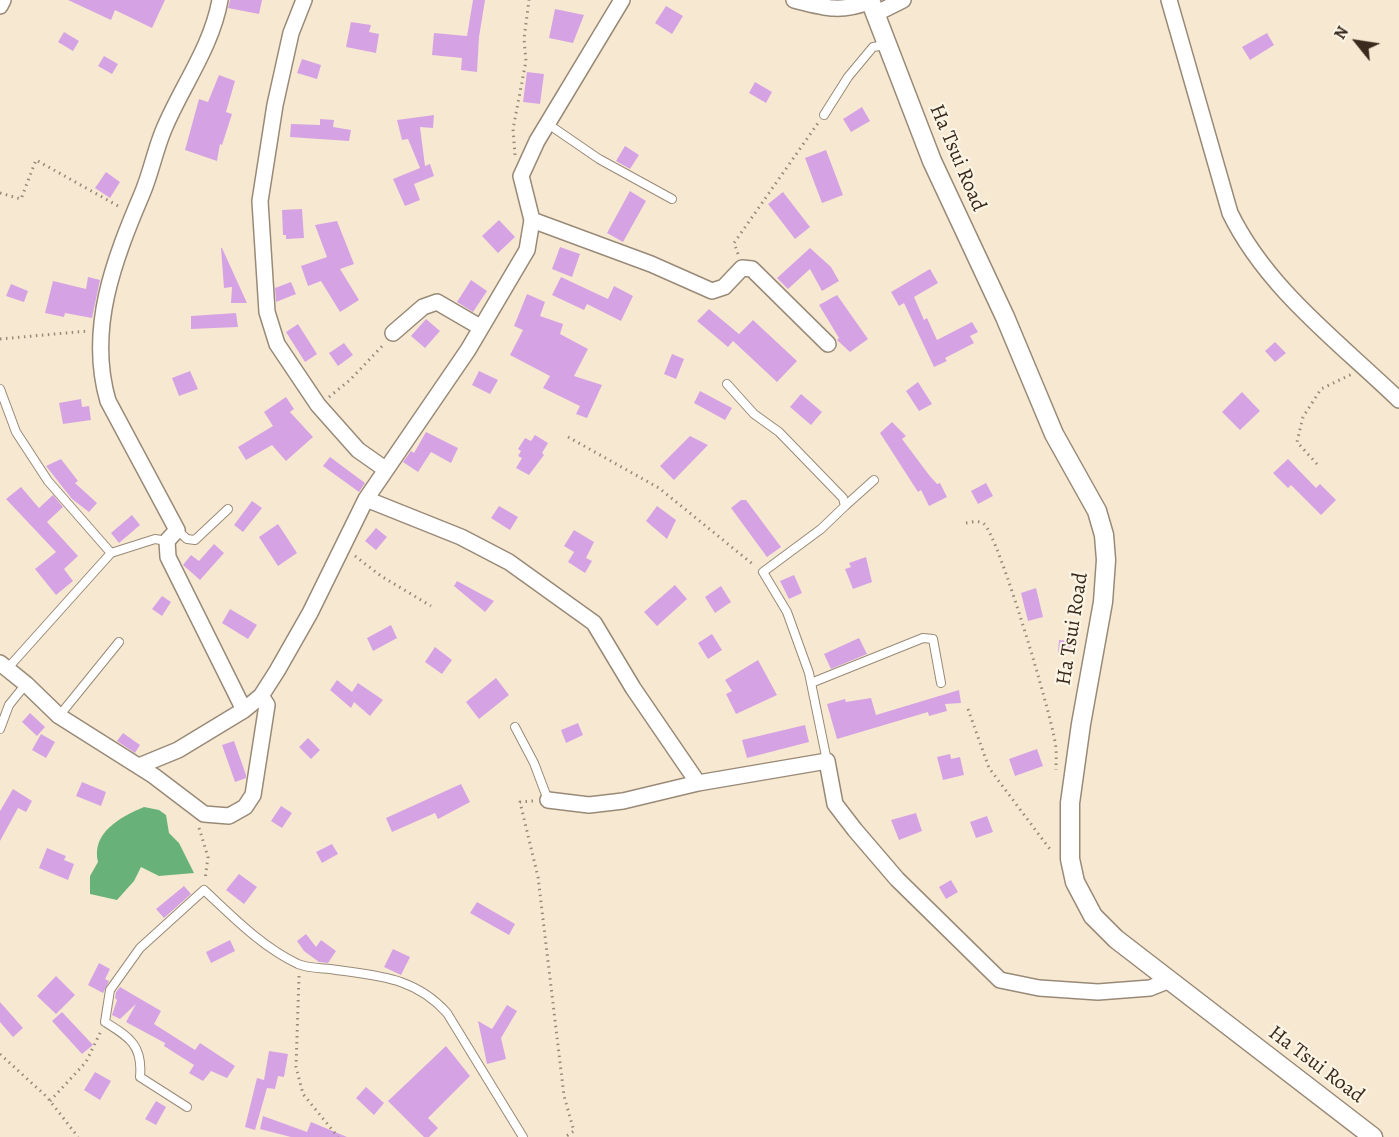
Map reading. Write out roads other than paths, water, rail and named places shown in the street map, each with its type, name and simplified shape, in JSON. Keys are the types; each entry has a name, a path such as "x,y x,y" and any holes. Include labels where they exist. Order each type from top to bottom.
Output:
{"street":[{"path":"0,6 3,0"},
{"path":"220,0 195,66 164,129 142,194 119,248 102,310 102,379 108,400 172,535 168,557 180,585 207,632 244,710"},
{"path":"304,0 291,33 275,105 260,201 267,312 277,344 318,405 358,450 385,469"},
{"path":"139,766 178,750 244,710 261,696 310,612 341,545 366,499 468,350 527,250 532,220 521,176 548,123 622,0"},
{"path":"794,0 832,9 849,9 903,0"},
{"path":"1169,0 1230,213 1239,231 1292,300 1399,400"},
{"name":"Ha Tsui Road","path":"872,5 932,161 1005,317 1054,434 1097,512 1104,535 1106,560 1103,602 1081,724 1070,803 1070,859 1075,882 1094,916 1116,939 1373,1137"},
{"path":"532,220 651,264 712,291 724,287 742,267 752,269 828,344"},
{"path":"393,333 423,307 438,302 480,327"},
{"path":"366,499 461,537 509,562 594,623 633,688 698,783"},
{"path":"4,666 59,716 139,766 204,814 229,816 244,807 253,795 267,705 261,696"},
{"path":"548,800 590,805 623,801 698,783 827,761 835,804 855,830 897,879 1000,980 1039,988 1098,992 1150,988 1170,980"}],"lane":[{"path":"824,116 848,77 873,47 887,45"},
{"path":"548,123 599,159 672,199"},
{"path":"727,384 754,414 779,432 793,446 843,498 845,506"},
{"path":"0,389 16,432 48,481 111,553"},
{"path":"827,761 811,683 787,612 763,572 821,529 874,480"},
{"path":"4,666 111,553 172,535 195,540 228,509"},
{"path":"811,683 923,638 933,639 941,683"},
{"path":"59,716 118,642"},
{"path":"0,729 9,705 26,684"},
{"path":"515,727 534,763 548,800"},
{"path":"187,1107 140,1077 141,1063 132,1039 105,1022 110,990 140,948 204,890 256,938 299,964 390,978 412,985 436,1001 447,1013 523,1137"}]}
